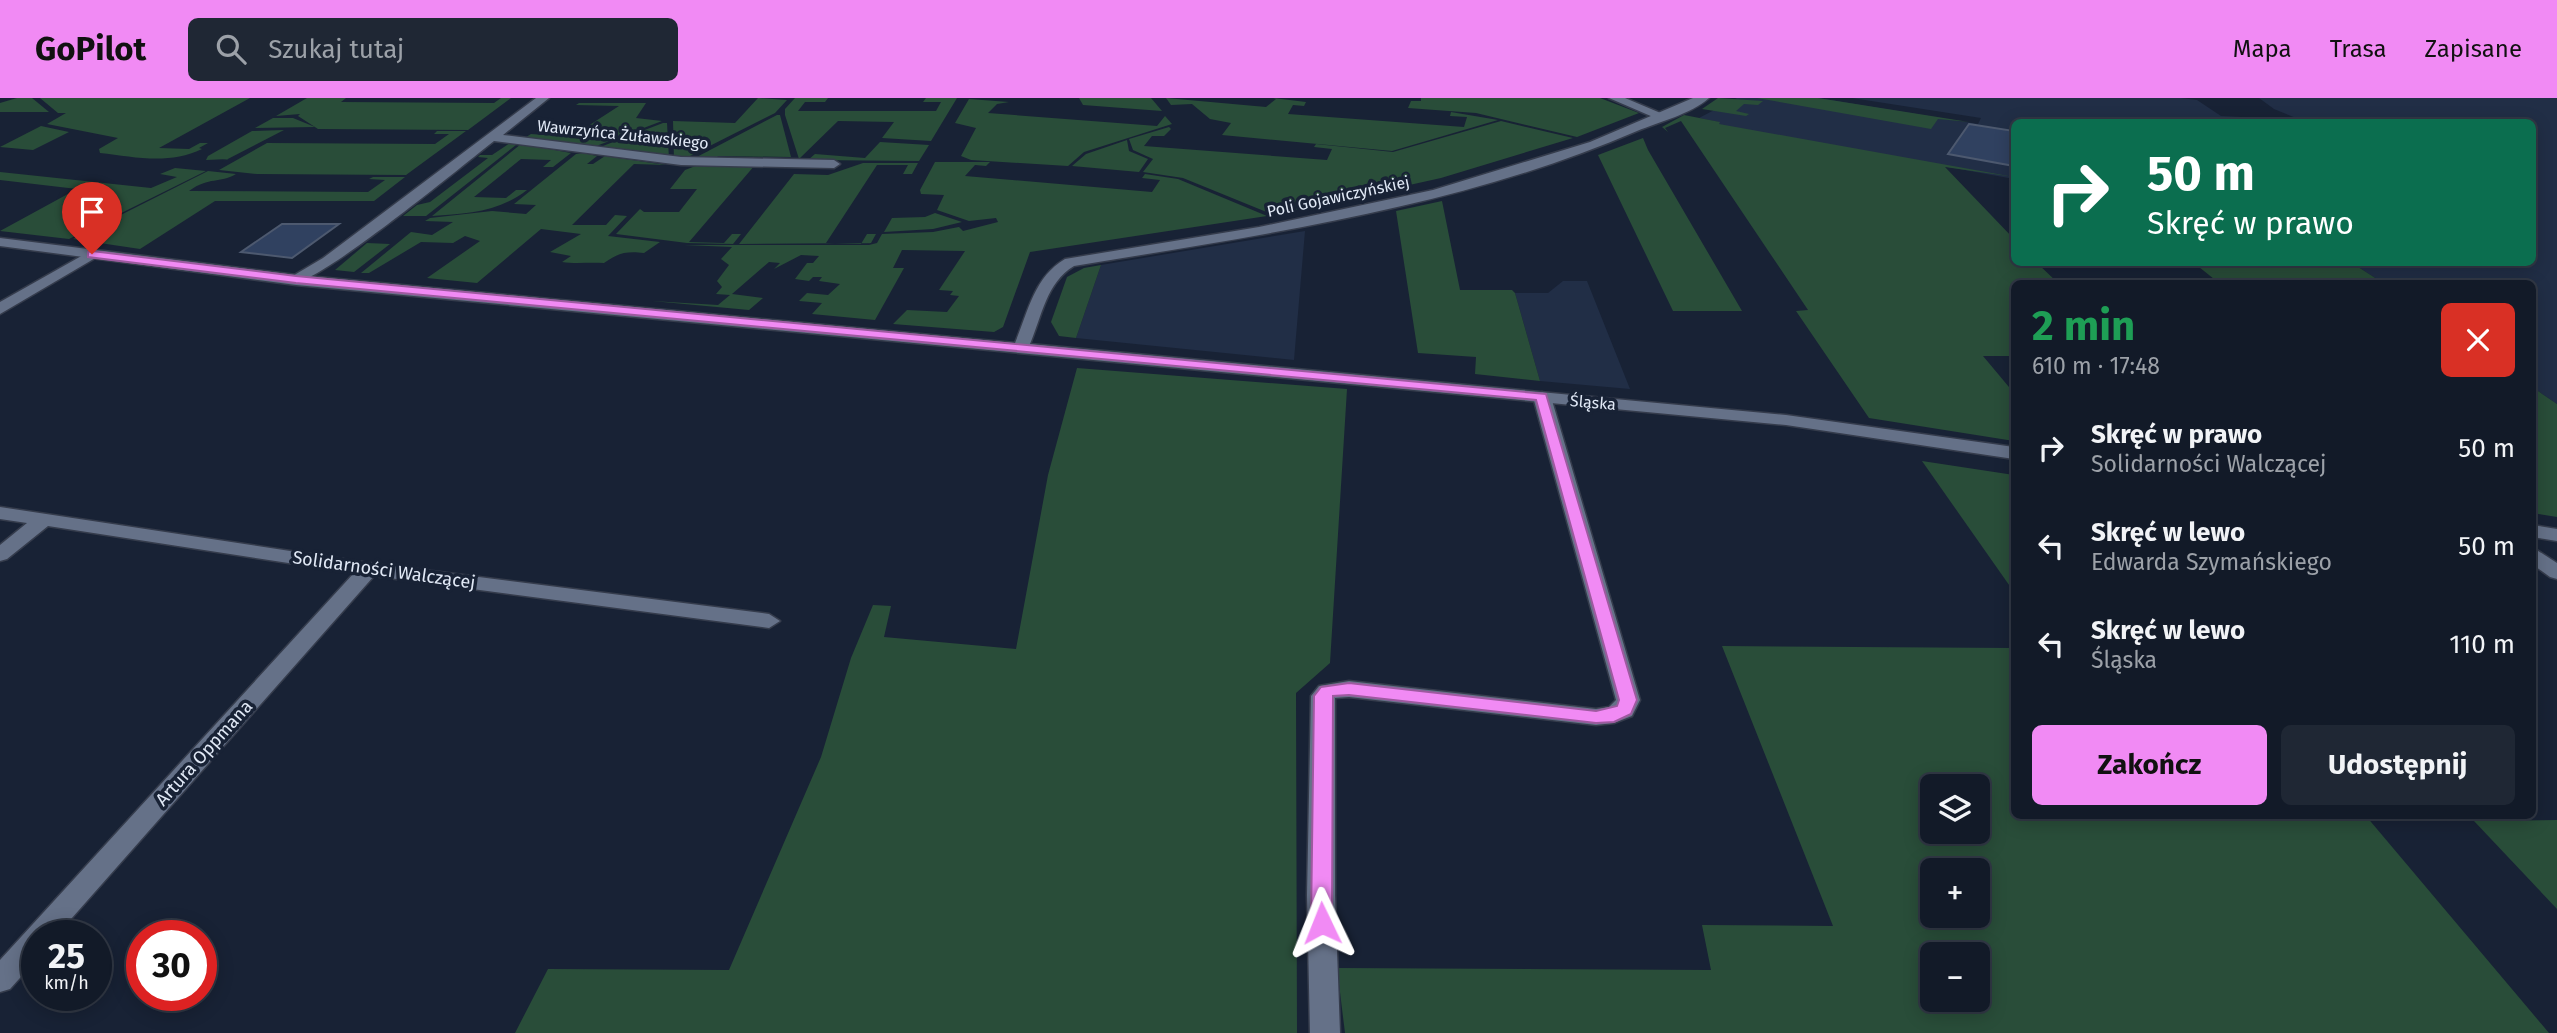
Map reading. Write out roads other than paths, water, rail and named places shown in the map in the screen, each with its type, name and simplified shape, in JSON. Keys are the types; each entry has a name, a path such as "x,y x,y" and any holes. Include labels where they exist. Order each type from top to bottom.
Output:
{"street":[{"path":"296,280 328,261 543,98"},
{"path":"1615,98 1664,117"},
{"name":"Poli Gojawiczyńskiej","path":"1020,349 1047,282 1055,270 1070,262 1259,231 1436,193 1594,145 1703,98"},
{"name":"Wawrzyńca Żuławskiego","path":"493,137 681,161 834,164"},
{"name":"Śląska","path":"0,243 296,280 1818,424 2011,453"},
{"path":"0,309 92,254"},
{"path":"1325,1033 1321,895 1323,696 1335,688 1349,689 1596,717 1614,715 1624,710 1628,700 1542,397"},
{"name":"Solidarności Walczącej","path":"0,513 369,569 769,621"},
{"path":"0,555 44,520"},
{"path":"2536,532 2557,535"},
{"path":"2536,556 2557,573"},
{"name":"Artura Oppmana","path":"54,920 369,569"},
{"name":"Artura Oppmana","path":"0,980 21,957"}]}
